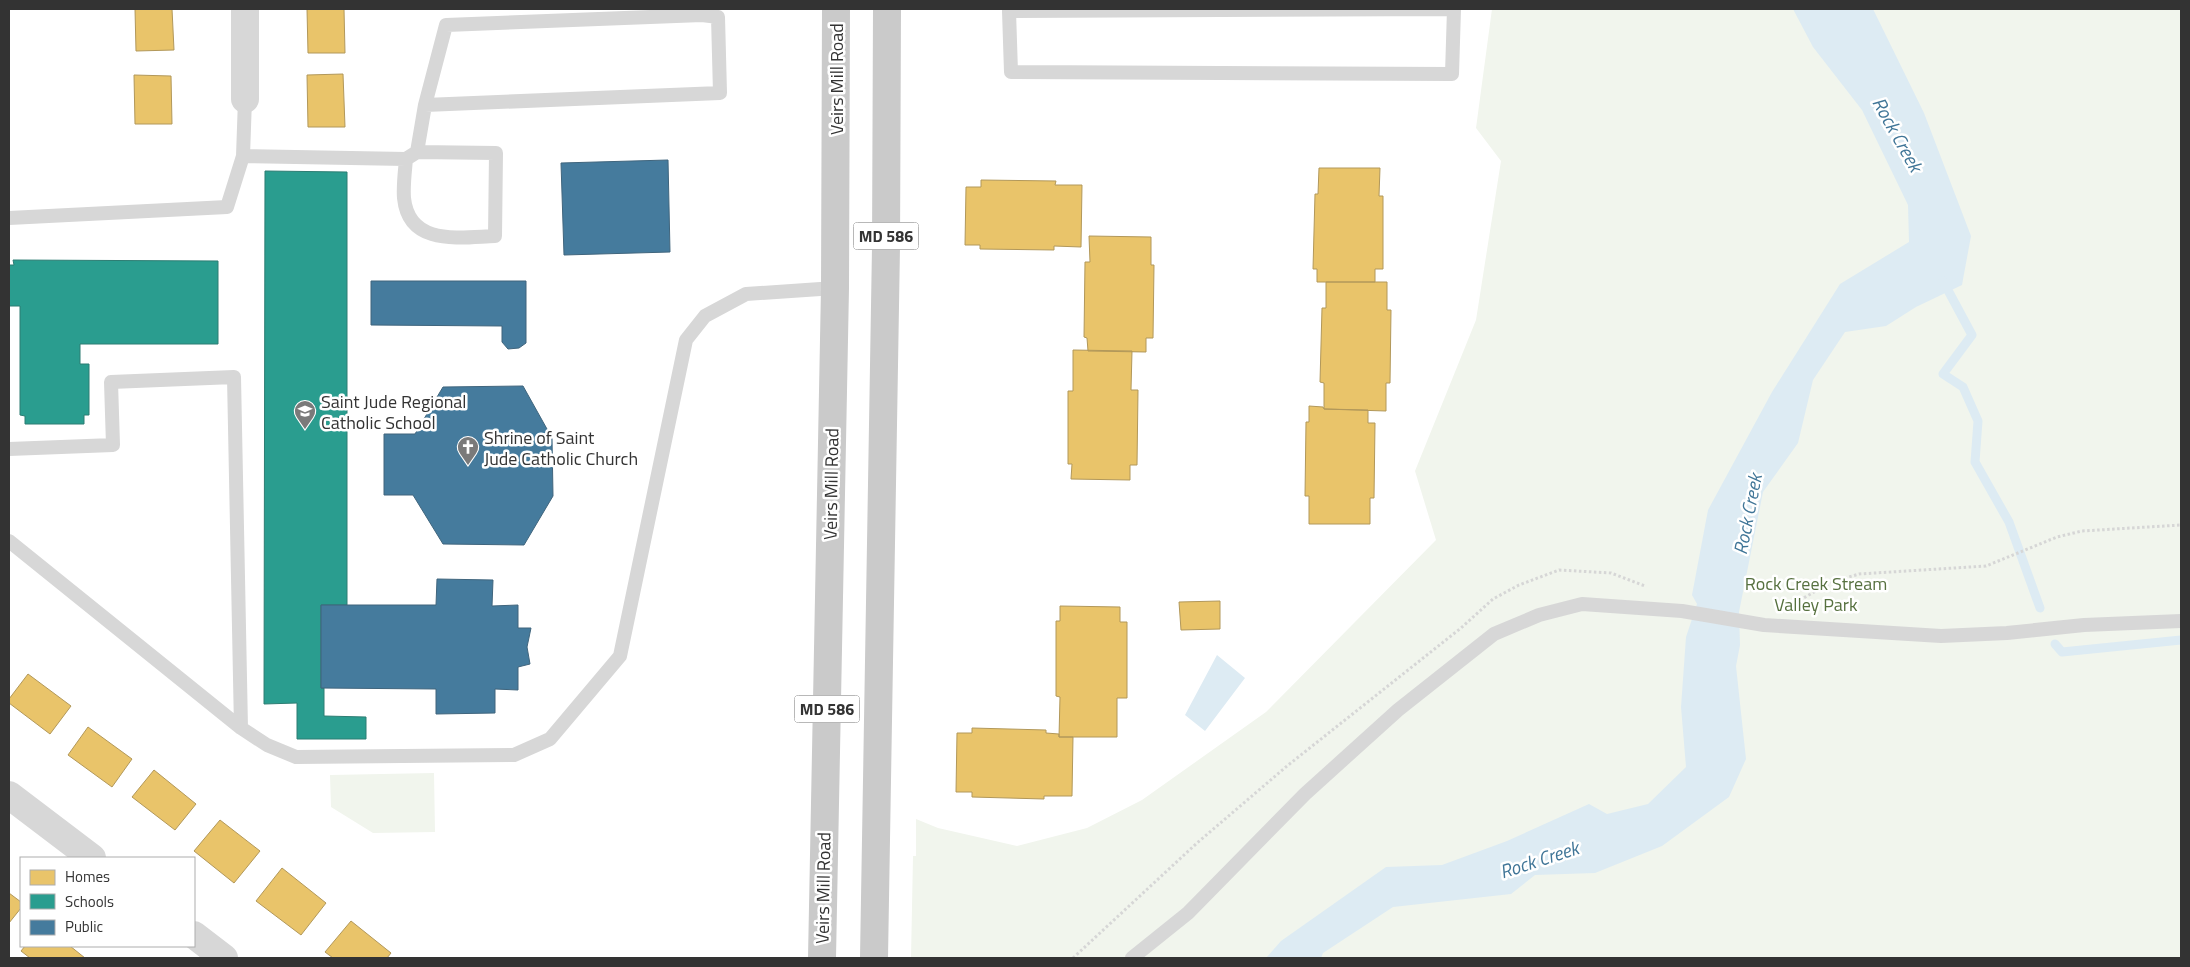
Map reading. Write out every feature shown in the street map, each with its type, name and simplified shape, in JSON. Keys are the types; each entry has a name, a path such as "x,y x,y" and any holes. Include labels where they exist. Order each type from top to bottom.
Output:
{"main road":[{"name":"Veirs Mill Road","path":"822,958 835,288 836,9"},
{"name":"MD 586","path":"874,958 886,247 887,9"}],"street":[{"path":"245,9 245,99"},
{"path":"9,796 91,857"},
{"path":"195,936 224,958"}],"lane":[{"path":"1454,9 1452,74 1011,72 1010,10 1454,9"},
{"path":"243,156 411,156 496,153 495,236 440,238 425,232 410,218 404,199 411,156 446,25 704,12 718,17 720,93 425,105"},
{"path":"9,218 227,207 243,156 245,99"},
{"path":"9,541 241,728 267,745 296,757 514,755 550,739 620,656 686,340 705,316 746,294 835,288"},
{"path":"9,449 113,445 111,382 234,377 241,728"},
{"path":"1132,958 1188,913 1305,794 1398,710 1494,634 1539,615 1582,604 1686,612 1764,625 1843,632 1941,636 2007,633 2084,625 2181,621"}],"path":[{"path":"1764,625 1810,593 1832,582 1859,574 1986,566 2029,550 2056,537 2082,531 2181,525"}],"green space":[{"name":"Rock Creek Stream Valley Park","path":"1492,9 2181,9 2181,958 911,958 913,856 916,856 916,819 938,828 1017,846 1087,828 1142,800 1266,712 1436,540 1415,471 1476,320 1501,161 1476,128"},
{"path":"434,773 435,832 373,833 331,807 330,775"}],"water":[{"name":"Rock Creek","path":"1793,9 1873,9 1924,113 1971,236 1962,285 1916,307 1886,326 1845,332 1813,380 1798,443 1763,492 1739,612 1740,645 1736,666 1746,759 1729,797 1662,846 1595,873 1535,875 1511,894 1393,907 1323,953 1321,958 1266,958 1281,941 1386,867 1442,865 1507,841 1589,804 1607,814 1648,804 1686,767 1681,707 1686,637 1697,604 1692,595 1708,510 1772,392 1840,284 1909,242 1908,205 1862,110 1813,47"},
{"path":"1217,655 1245,678 1205,731 1185,715"}],"building: Homes":[{"path":"135,9 172,9 174,50 136,51"},
{"path":"307,9 344,9 345,53 308,53"},
{"path":"343,74 345,127 308,127 307,75"},
{"path":"134,75 171,76 172,124 135,124"},
{"path":"1319,168 1380,168 1379,196 1383,196 1383,269 1375,269 1375,282 1317,282 1317,269 1313,269 1315,194 1318,194"},
{"path":"981,180 1056,181 1055,185 1082,185 1081,247 1054,246 1054,250 980,249 980,245 965,245 966,187 981,187"},
{"path":"1089,236 1151,237 1151,265 1154,265 1153,338 1146,338 1146,352 1088,351 1087,338 1084,337 1085,262 1090,262"},
{"path":"1326,282 1387,282 1387,310 1391,310 1390,383 1386,383 1386,411 1324,409 1324,383 1320,382 1322,308 1326,308"},
{"path":"1073,350 1132,351 1131,390 1138,390 1137,465 1130,465 1130,480 1071,479 1072,464 1068,464 1068,391 1073,391"},
{"path":"1309,406 1323,407 1324,409 1368,410 1368,423 1375,423 1374,498 1370,498 1370,524 1309,524 1309,496 1305,496 1306,422 1309,422"},
{"path":"1220,601 1220,629 1181,630 1179,602"},
{"path":"1060,606 1120,607 1120,622 1127,622 1127,698 1117,698 1117,737 1059,737 1060,697 1056,696 1056,621 1060,621"},
{"path":"28,674 71,706 50,734 9,703 9,699"},
{"path":"88,727 132,759 112,787 68,755"},
{"path":"972,728 1046,730 1046,733 1059,734 1059,737 1073,737 1072,796 1044,796 1044,799 972,797 972,792 956,792 957,733 972,733"},
{"path":"154,770 196,804 175,830 132,797"},
{"path":"220,820 260,851 234,883 194,851"},
{"path":"282,868 326,903 301,935 256,901"},
{"path":"9,893 20,901 20,909 9,923"},
{"path":"351,921 391,953 387,958 333,958 325,952"},
{"path":"24,947 71,947 85,958 30,958 21,951"}],"building: Schools":[{"path":"265,171 347,172 347,605 321,605 321,688 324,688 324,716 366,717 366,739 297,739 297,703 264,704"},
{"path":"13,260 218,261 218,344 80,344 80,364 89,364 89,415 84,415 84,424 25,424 25,416 20,415 20,306 9,306 9,265 14,265"}],"building: Public":[{"path":"668,160 670,252 564,255 561,163"},
{"path":"371,281 526,281 526,343 519,348 508,349 502,342 502,326 371,325"},
{"name":"Shrine of Saint Jude Catholic Church","path":"523,386 552,438 553,496 524,545 443,544 413,495 384,495 384,434 415,434 443,387"},
{"path":"437,579 493,580 492,606 518,605 518,628 531,628 527,647 530,664 518,667 518,690 495,689 495,713 436,714 436,689 321,688 321,605 436,605"}],"waterway":[{"path":"1943,281 1972,335 1943,374 1963,387 1978,421 1975,462 2009,522 2040,608"},
{"path":"2055,644 2062,652 2181,640"}],"place":[{"name":"Saint Jude Regional Catholic School","path":"305,430"},
{"name":"Shrine of Saint Jude Catholic Church","path":"468,466"}]}
